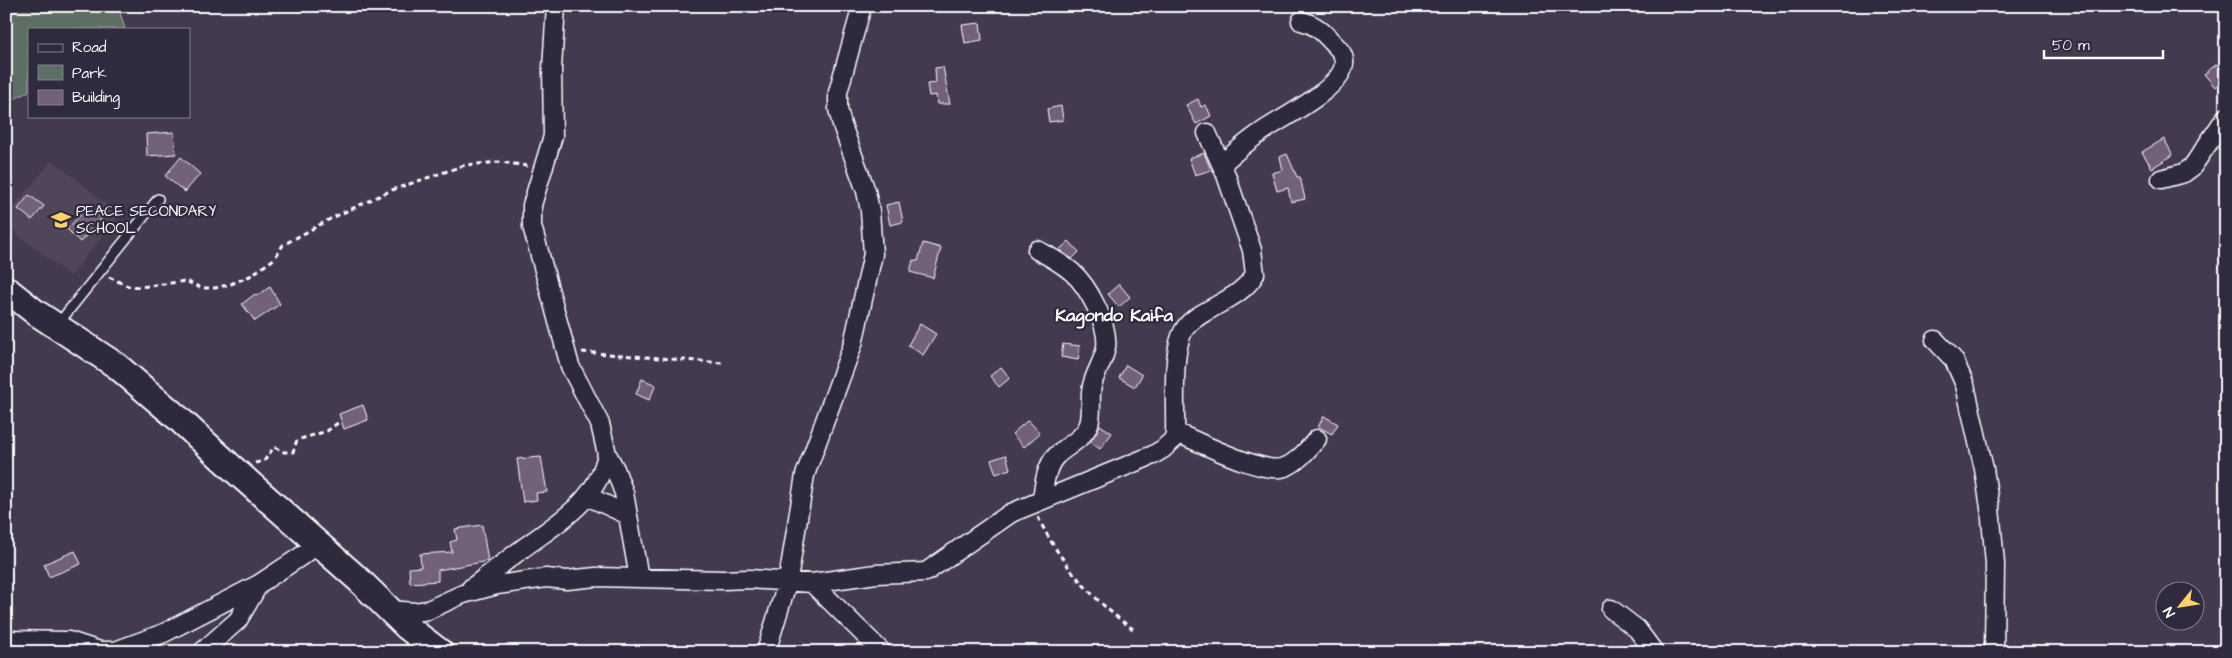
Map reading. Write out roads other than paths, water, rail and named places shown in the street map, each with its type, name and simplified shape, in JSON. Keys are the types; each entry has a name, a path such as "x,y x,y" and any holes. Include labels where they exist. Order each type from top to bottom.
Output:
{"street":[{"path":"556,6 552,68 553,136 532,205 532,226 570,366 600,424 607,454 618,477 628,515 639,578"},
{"path":"766,652 788,580 805,475 853,344 873,254 870,211 866,191 838,109 838,92 862,6"},
{"path":"1222,164 1265,130 1301,107 1333,83 1341,74 1344,66 1341,51 1320,29 1311,23 1301,21"},
{"path":"2161,179 2184,173 2192,168 2226,117"},
{"path":"389,610 415,612 428,610 463,594 497,584 546,578 568,580 596,577 788,580 812,583 876,574 926,572 1011,513 1153,455 1163,449 1174,438 1176,364 1180,339 1185,328 1193,320 1245,288 1255,274 1252,250 1222,164 1208,134"},
{"path":"1036,250 1073,274 1084,287 1097,308 1105,333 1106,346 1104,357 1095,374 1091,389 1089,424 1080,437 1055,457 1037,501"},
{"path":"6,289 56,326 117,366 318,544 407,627 440,652"},
{"path":"1935,340 1954,360 1965,385 1984,469 1990,508 1994,563 1994,652"},
{"path":"1175,432 1254,465 1275,469 1285,468 1299,458 1317,439"},
{"path":"463,594 514,555 547,533 587,496 600,479 607,454"},
{"path":"587,496 628,515"},
{"path":"6,640 69,641 100,651 115,652 164,633 259,584 318,544"},
{"path":"812,583 882,652"},
{"path":"202,652 238,620 259,584"},
{"path":"1611,609 1637,629 1654,652"}],"lane":[{"path":"56,326 158,200"}],"place":[{"name":"PEACE SECONDARY SCHOOL","path":"61,220"}],"district":[{"name":"Kagondo Kaifa","path":"1114,315"}]}
